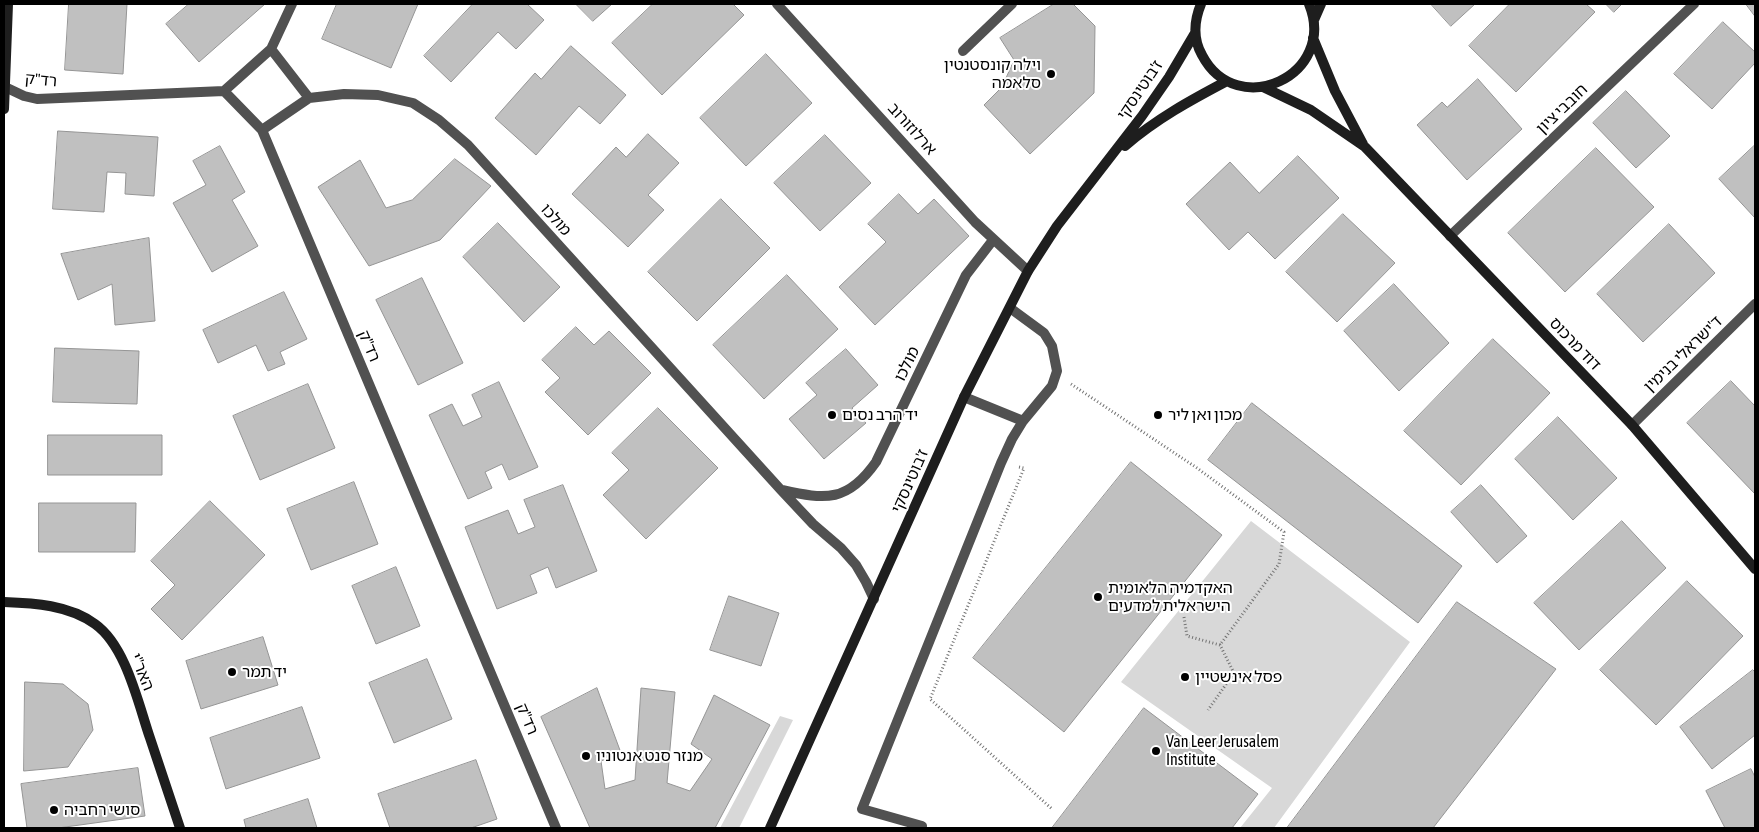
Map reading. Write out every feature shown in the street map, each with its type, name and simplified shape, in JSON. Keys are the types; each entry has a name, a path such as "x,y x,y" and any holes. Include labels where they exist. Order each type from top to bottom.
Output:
{"street":[{"path":"4,108 8,4"},
{"path":"224,90 271,49 292,4"},
{"name":"ארלוזורוב","path":"777,4 993,240 1028,271"},
{"path":"963,51 1012,4"},
{"path":"1201,4 1195,23 1197,43 1206,62 1212,70 1227,81 1245,87 1263,87 1281,81 1297,71 1308,56 1314,38 1314,20 1309,4"},
{"path":"1314,20 1321,4"},
{"name":"חובבי ציון","path":"1450,236 1694,4"},
{"name":"ז'בוטינסקי","path":"770,828 964,397 1028,271 1057,226 1153,100 1196,33"},
{"name":"דוד מרכוס","path":"1314,38 1335,91 1364,147"},
{"path":"262,130 309,98 271,49"},
{"name":"ז'בוטינסקי","path":"1107,162 1160,118 1227,81"},
{"name":"רד\"ק","path":"5,87 24,96 37,98 224,90 262,130 556,828"},
{"name":"דוד מרכוס","path":"1263,87 1311,110 1364,147 1632,425 1755,569"},
{"name":"מולכו","path":"309,98 344,94 378,95 413,103 440,120 468,145 781,490 813,524 841,548 856,565 874,599"},
{"name":"מולכו","path":"781,490 809,497 824,497 839,494 855,486 866,475 876,462 966,275 993,240"},
{"name":"ד'ישראלי בנימין","path":"1632,425 1755,304"},
{"path":"922,826 862,809 1001,463 1023,421 1052,386 1057,371 1052,346 1044,333 1010,308"},
{"path":"964,397 1023,421"},
{"name":"האר\"י","path":"4,602 37,603 76,614 94,623 106,633 115,647 131,682 180,828"}],"path":[{"path":"1069,382 1197,468 1284,532 1279,564 1220,645"},
{"path":"1001,463 1024,468 930,699 1052,809"},
{"path":"1184,617 1186,636 1220,645 1234,673 1208,710"}],"shaded area":[{"path":"1251,521 1410,642 1274,828 1240,828 1272,788 1121,682"},
{"path":"780,716 793,720 739,828 720,828"}],"building":[{"path":"69,4 127,4 123,74 65,70"},
{"path":"189,4 265,4 199,62 166,24"},
{"path":"337,4 418,4 391,68 322,39"},
{"path":"473,4 527,4 544,20 516,49 498,32 451,82 424,56"},
{"path":"576,4 612,4 593,21"},
{"path":"653,4 733,4 744,15 662,95 612,43"},
{"name":"וילה קונסטנטין סלאמה","path":"1054,4 1073,4 1095,26 1094,93 1030,154 984,105 1002,87 1014,60 1000,38"},
{"path":"1431,4 1475,4 1451,26"},
{"path":"1510,4 1586,4 1595,12 1516,92 1469,46"},
{"path":"1606,4 1622,4 1614,12"},
{"path":"1746,4 1755,4 1755,16"},
{"path":"1723,22 1755,52 1755,63 1712,109 1674,74"},
{"path":"571,46 626,95 600,124 579,106 536,155 495,118 535,73 541,79"},
{"path":"766,54 812,103 746,166 700,118"},
{"path":"1478,79 1522,129 1467,180 1417,125 1442,102 1447,107"},
{"path":"1626,91 1670,136 1636,168 1593,123"},
{"path":"58,131 158,137 154,196 125,194 126,173 107,172 104,212 53,209"},
{"path":"648,134 679,163 648,195 664,210 628,247 572,194 616,147 626,157"},
{"path":"825,135 871,183 820,231 774,183"},
{"path":"1755,145 1755,218 1719,179"},
{"path":"220,146 245,192 232,200 258,246 212,272 173,203 206,185 193,161"},
{"path":"1596,148 1654,207 1565,292 1508,233"},
{"path":"1298,156 1339,198 1275,259 1248,232 1229,250 1186,204 1230,162 1259,193"},
{"path":"455,159 491,186 440,240 369,266 318,187 360,160 386,208 412,200"},
{"path":"899,194 918,214 934,199 969,236 875,325 839,287 886,242 868,224"},
{"path":"721,199 770,248 697,321 648,272"},
{"path":"1343,214 1395,263 1337,322 1286,272"},
{"path":"498,223 560,287 524,322 463,257"},
{"path":"1669,224 1715,273 1643,342 1597,294"},
{"path":"149,238 155,321 115,325 112,284 78,300 61,254"},
{"path":"787,275 838,329 764,399 713,345"},
{"path":"422,278 463,363 418,385 376,300"},
{"path":"1394,284 1449,343 1399,391 1344,331"},
{"path":"284,292 307,339 280,352 285,364 268,371 256,345 218,363 203,330"},
{"path":"576,327 594,345 609,331 651,373 588,435 545,392 560,378 542,360"},
{"path":"1493,339 1550,393 1461,485 1404,431"},
{"path":"55,348 139,351 137,404 53,402"},
{"path":"846,349 878,385 852,408 866,423 824,459 789,419 817,395 806,383"},
{"path":"1731,381 1755,406 1755,494 1687,423"},
{"path":"499,382 538,467 509,480 502,464 485,472 492,488 468,499 429,415 452,404 463,426 482,417 472,395"},
{"path":"308,384 335,448 260,480 233,416"},
{"path":"1252,403 1462,566 1418,623 1208,460"},
{"path":"658,408 718,468 646,539 603,495 629,470 612,453"},
{"path":"1558,417 1617,478 1573,520 1515,459"},
{"path":"48,435 162,435 162,475 48,475"},
{"name":"האקדמיה הלאומית הישראלית למדעים","path":"1131,462 1222,535 1064,732 973,658"},
{"path":"354,482 378,544 311,570 287,509"},
{"path":"563,485 597,571 556,588 548,567 530,575 537,593 497,609 465,527 508,510 518,534 535,527 524,500"},
{"path":"1481,485 1527,536 1497,563 1451,512"},
{"path":"210,501 265,555 182,640 151,609 175,585 151,561"},
{"path":"39,503 136,503 135,552 39,552"},
{"path":"1622,521 1666,568 1579,650 1534,603"},
{"path":"396,567 420,626 376,644 352,586"},
{"path":"1687,581 1743,636 1656,725 1600,670"},
{"path":"729,596 779,613 761,666 710,650"},
{"path":"1457,602 1556,669 1433,828 1287,828"},
{"name":"יד תמר","path":"263,637 278,685 201,709 186,661"},
{"path":"427,659 452,719 394,743 369,683"},
{"path":"1753,670 1755,672 1755,735 1712,769 1680,727"},
{"path":"25,682 63,684 88,704 93,730 68,767 24,771"},
{"name":"מנזר סנט אנטוניו","path":"597,688 621,753 601,761 605,789 635,780 641,688 675,692 667,783 690,791 712,759 691,744 714,695 770,725 715,828 590,828 541,717"},
{"path":"302,707 320,758 226,789 210,738"},
{"name":"Van Leer Jerusalem Institute","path":"1144,708 1258,794 1232,828 1052,828"},
{"path":"476,760 497,819 471,828 390,828 378,794"},
{"path":"138,768 145,816 58,828 27,828 21,784"},
{"path":"1751,769 1755,777 1755,828 1725,828 1706,791"},
{"path":"308,799 317,828 246,828 244,820"}],"place":[{"name":"וילה קונסטנטין סלאמה","path":"1051,74"},
{"name":"יד הרב נסים","path":"832,415"},
{"name":"מכון ואן ליר","path":"1158,415"},
{"name":"האקדמיה הלאומית הישראלית למדעים","path":"1098,597"},
{"name":"יד תמר","path":"232,672"},
{"name":"פסל אינשטיין","path":"1185,677"},
{"name":"Van Leer Jerusalem Institute","path":"1156,751"},
{"name":"מנזר סנט אנטוניו","path":"586,756"},
{"name":"סושי רחביה","path":"54,810"}]}
